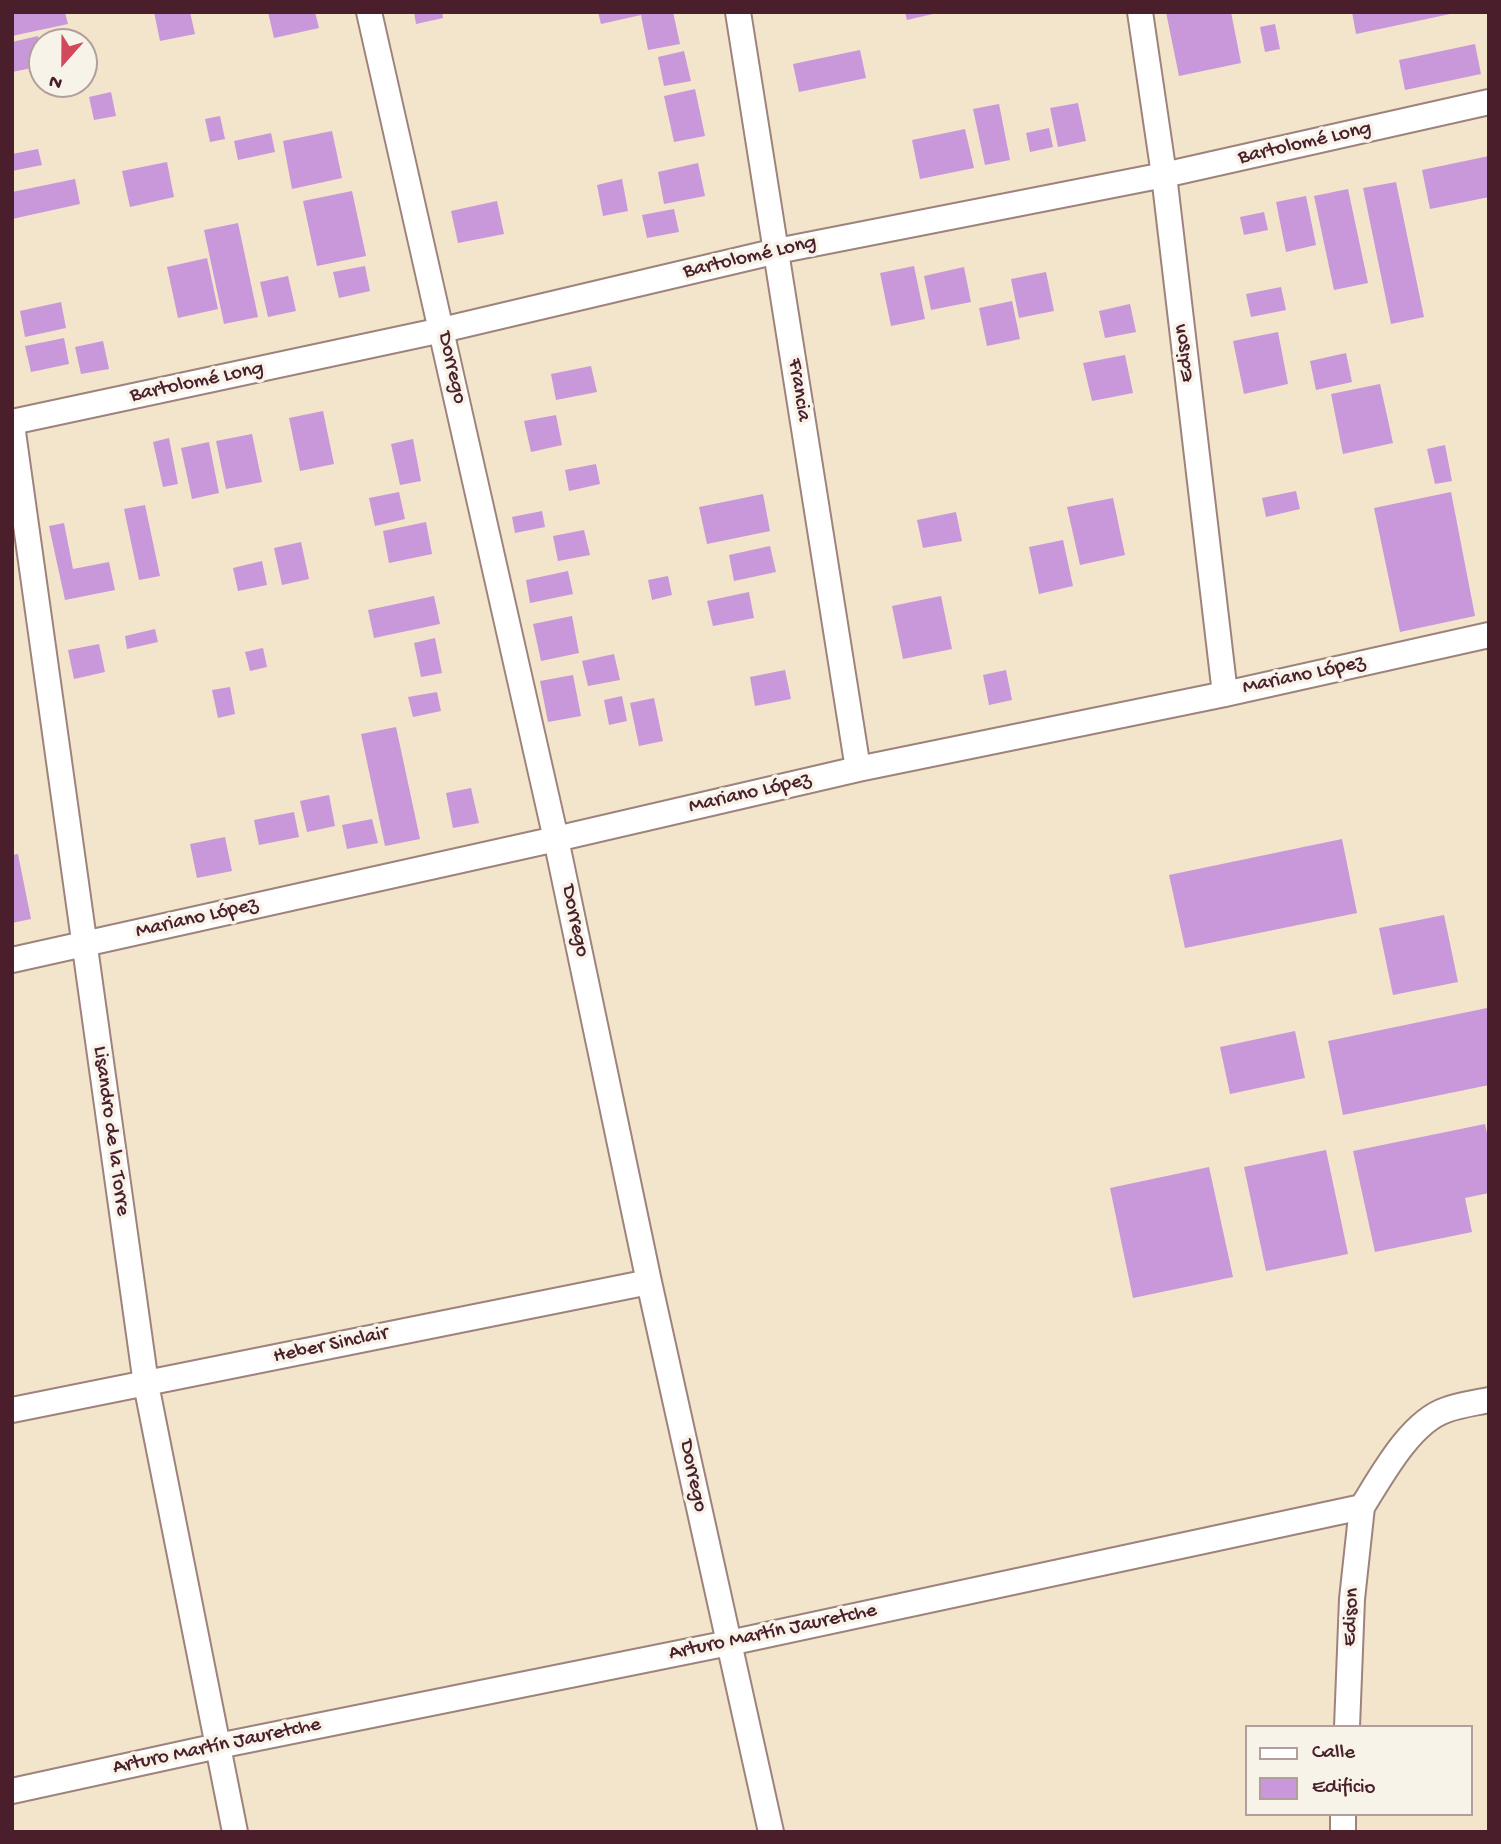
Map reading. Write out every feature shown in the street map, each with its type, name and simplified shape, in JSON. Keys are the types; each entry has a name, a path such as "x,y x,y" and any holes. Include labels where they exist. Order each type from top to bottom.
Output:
{"street":[{"name":"Dorrego","path":"369,12 556,839 649,1282 771,1832"},
{"name":"Francia","path":"738,12 858,769"},
{"name":"Edison","path":"1140,12 1164,175 1225,694"},
{"name":"Bartolomé Long","path":"12,424 442,330 776,251 1164,175 1489,102"},
{"name":"Lisandro de la Torre","path":"12,424 146,1384 235,1832"},
{"name":"Mariano López","path":"12,960 858,769 1225,694 1489,635"},
{"name":"Heber Sinclair","path":"12,1410 649,1282"},
{"path":"1362,1507 1395,1454 1418,1429 1444,1410 1489,1400"},
{"name":"Edison","path":"1347,1725 1352,1599 1362,1507"},
{"name":"Arturo Martín Jauretche","path":"12,1791 218,1746 729,1643 1362,1507"}],"building":[{"path":"12,12 65,12 68,24 49,28 28,28 28,33 12,36"},
{"path":"154,12 190,12 195,34 160,41"},
{"path":"268,12 315,12 319,28 274,38"},
{"path":"414,12 442,12 443,18 416,24"},
{"path":"598,12 673,12 680,44 648,50 641,15 601,24"},
{"path":"905,12 937,12 937,13 907,20"},
{"path":"1166,12 1231,12 1241,63 1179,76"},
{"path":"1352,12 1455,12 1455,13 1356,34"},
{"path":"1275,24 1280,49 1265,52 1260,27"},
{"path":"28,38 28,69 12,72 12,42"},
{"path":"1475,44 1481,74 1405,90 1399,60"},
{"path":"860,50 866,78 799,92 793,64"},
{"path":"684,51 691,81 664,86 658,57"},
{"path":"695,89 705,136 674,142 664,96"},
{"path":"111,92 116,116 94,120 89,98 98,98 98,95"},
{"path":"1078,103 1086,141 1058,147 1050,108"},
{"path":"999,104 1010,160 985,165 973,109"},
{"path":"220,116 225,139 210,142 205,119"},
{"path":"1049,128 1053,147 1030,152 1026,133"},
{"path":"965,129 974,168 920,179 912,140"},
{"path":"332,131 342,178 292,189 283,141"},
{"path":"271,133 275,152 238,160 234,141"},
{"path":"38,149 42,165 12,171 12,154"},
{"path":"1489,156 1489,197 1430,209 1422,170"},
{"path":"167,162 174,197 130,207 122,171"},
{"path":"698,163 705,196 664,204 658,172"},
{"path":"75,179 80,204 12,219 12,192"},
{"path":"622,179 628,211 603,216 597,185"},
{"path":"1396,182 1424,317 1391,324 1363,188"},
{"path":"1348,189 1368,283 1334,290 1314,196"},
{"path":"352,191 366,256 317,266 303,201"},
{"path":"1306,196 1316,245 1286,252 1276,202"},
{"path":"497,201 504,234 458,243 451,211"},
{"path":"674,209 679,232 647,238 642,215"},
{"path":"1264,212 1268,230 1244,235 1240,217"},
{"path":"238,223 258,317 224,324 204,230"},
{"path":"207,258 218,309 178,318 167,267"},
{"path":"365,266 370,291 339,298 333,272"},
{"path":"914,266 925,319 891,326 880,273"},
{"path":"964,267 971,302 931,310 924,276"},
{"path":"1046,272 1054,311 1019,318 1011,279"},
{"path":"288,276 296,311 268,317 260,282"},
{"path":"1281,287 1286,310 1251,317 1246,294"},
{"path":"1012,301 1020,339 987,346 979,308"},
{"path":"61,302 66,328 25,337 20,311"},
{"path":"1130,304 1136,332 1105,338 1099,311"},
{"path":"1278,332 1288,384 1244,394 1233,341"},
{"path":"64,338 69,364 31,372 25,346"},
{"path":"103,341 109,369 81,374 75,347"},
{"path":"1346,353 1352,382 1316,390 1310,361"},
{"path":"1125,355 1133,393 1092,401 1083,363"},
{"path":"591,366 597,392 556,400 551,374"},
{"path":"1380,384 1393,443 1343,454 1331,394"},
{"path":"323,411 334,464 300,471 289,418"},
{"path":"556,415 562,445 531,452 524,421"},
{"path":"252,434 262,482 226,489 216,441"},
{"path":"169,438 178,484 163,487 153,442"},
{"path":"413,439 421,481 400,485 391,444"},
{"path":"209,442 219,493 192,499 181,448"},
{"path":"1445,445 1452,481 1435,484 1427,449"},
{"path":"596,464 600,484 569,491 565,470"},
{"path":"1296,491 1300,509 1266,517 1262,498"},
{"path":"399,492 405,519 375,526 369,498"},
{"path":"1451,492 1475,616 1400,632 1374,508"},
{"path":"763,494 770,531 707,544 699,507"},
{"path":"1113,498 1125,555 1080,565 1067,507"},
{"path":"145,505 160,576 139,580 124,509"},
{"path":"542,511 545,527 515,533 512,517"},
{"path":"956,512 962,541 923,548 917,520"},
{"path":"426,522 432,554 389,563 383,531"},
{"path":"64,523 73,569 109,562 115,590 65,600 49,526"},
{"path":"584,530 590,555 558,561 553,536"},
{"path":"1063,540 1073,586 1039,594 1029,547"},
{"path":"301,542 309,579 282,585 274,548"},
{"path":"770,546 776,572 734,581 729,555"},
{"path":"262,561 267,585 238,591 233,568"},
{"path":"568,571 573,594 530,603 526,580"},
{"path":"668,576 672,595 652,600 648,580"},
{"path":"749,592 754,618 713,626 707,601"},
{"path":"434,596 440,624 374,638 368,610"},
{"path":"941,596 952,649 903,659 892,606"},
{"path":"572,616 579,653 541,661 533,624"},
{"path":"155,629 158,642 127,649 125,636"},
{"path":"435,638 442,673 421,677 414,643"},
{"path":"99,644 105,672 74,679 68,650"},
{"path":"263,648 267,667 250,671 245,652"},
{"path":"614,654 620,680 588,686 582,661"},
{"path":"785,670 791,699 755,706 750,677"},
{"path":"1006,670 1012,700 989,705 983,675"},
{"path":"573,675 581,716 548,722 540,681"},
{"path":"230,687 235,714 218,718 212,690"},
{"path":"437,692 441,711 413,717 408,697"},
{"path":"622,696 627,721 609,725 604,700"},
{"path":"654,698 663,741 639,746 630,703"},
{"path":"396,727 420,839 385,846 361,734"},
{"path":"471,788 479,823 453,828 446,793"},
{"path":"329,795 335,826 307,832 300,801"},
{"path":"294,812 299,837 259,845 254,820"},
{"path":"372,819 378,843 347,849 342,825"},
{"path":"225,837 232,871 197,878 190,844"},
{"path":"1342,839 1357,913 1185,948 1169,875"},
{"path":"18,854 31,919 12,923 12,855"},
{"path":"1444,915 1458,982 1393,995 1379,928"},
{"path":"1487,1008 1489,1085 1343,1115 1328,1041"},
{"path":"1295,1031 1305,1078 1230,1094 1220,1047"},
{"path":"1485,1124 1489,1142 1489,1193 1465,1198 1472,1232 1375,1252 1353,1151"},
{"path":"1326,1150 1348,1254 1266,1271 1244,1167"},
{"path":"1209,1167 1233,1277 1133,1298 1110,1188"}]}
